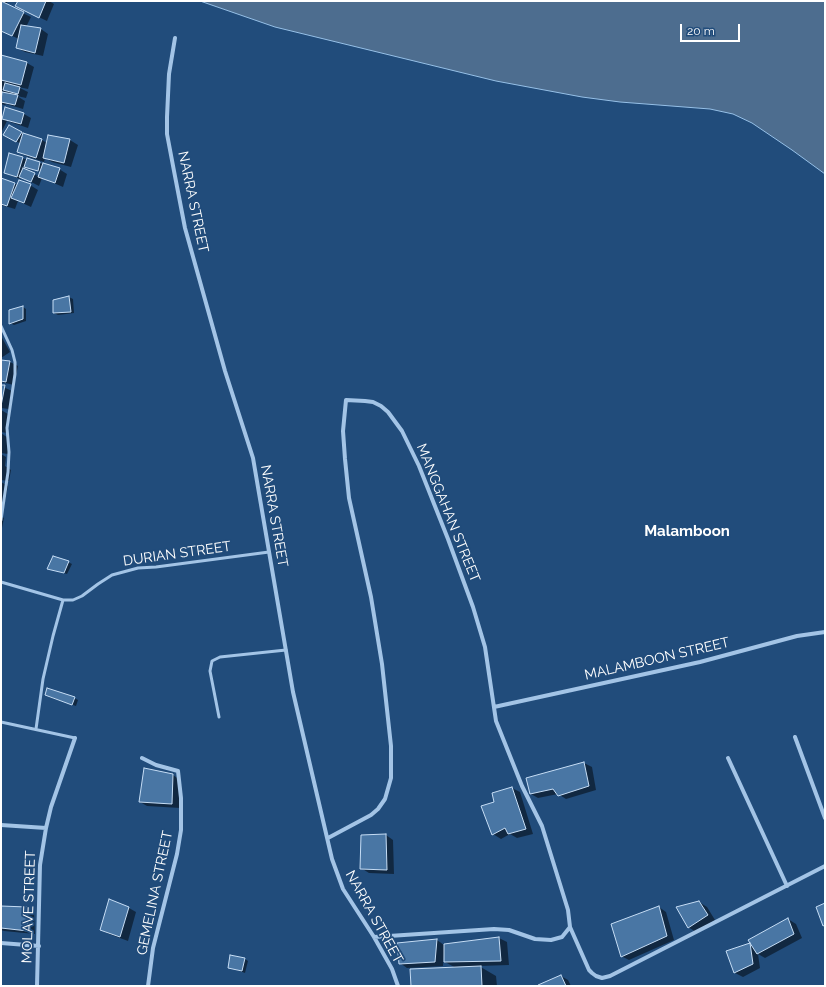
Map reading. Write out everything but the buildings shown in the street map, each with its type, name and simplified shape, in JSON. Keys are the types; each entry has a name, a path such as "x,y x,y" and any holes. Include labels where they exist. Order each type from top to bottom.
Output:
{"street":[{"name":"NARRA STREET","path":"176,38 169,74 167,117 174,171 185,228 225,371 252,458 293,692 332,859 343,889 374,937 392,969 398,986"},
{"name":"MANGGAHAN STREET","path":"328,838 371,815 378,809 385,799 391,778 391,746 382,664 371,597 354,526 347,479 343,431 346,400 365,401 374,402 388,412 402,431 425,480 473,607 485,647 496,721 522,786 542,826 568,910 570,927 589,970 596,976 610,976 825,866"},
{"name":"MALAMBOON STREET","path":"494,707 700,662 797,636 825,632"},
{"path":"795,737 825,818"},
{"name":"MOLAVE STREET","path":"37,986 40,865 46,828 58,784 75,738"},
{"name":"GEMELINA STREET","path":"142,758 156,765 178,771 181,798 180,836 153,948 148,986"},
{"path":"728,758 787,886"},
{"path":"1,824 46,828"},
{"path":"374,937 494,929 509,930 535,939 551,940 562,937 570,927"},
{"path":"1,943 39,946"}],"lane":[{"path":"1,326 12,350 15,362 15,374 7,428 9,452 8,472 1,520"},
{"name":"DURIAN STREET","path":"1,582 63,600 73,600 82,596 112,576 138,568 269,552"},
{"path":"36,730 43,679 63,600"},
{"path":"219,717 210,671 212,661 220,657 286,650"},
{"path":"1,722 75,738"}],"water":[{"path":"200,1 825,1 825,174 752,123 733,114 710,109 620,102 582,97 496,81 275,27"}],"district":[{"name":"Malamboon","path":"687,531"}]}
